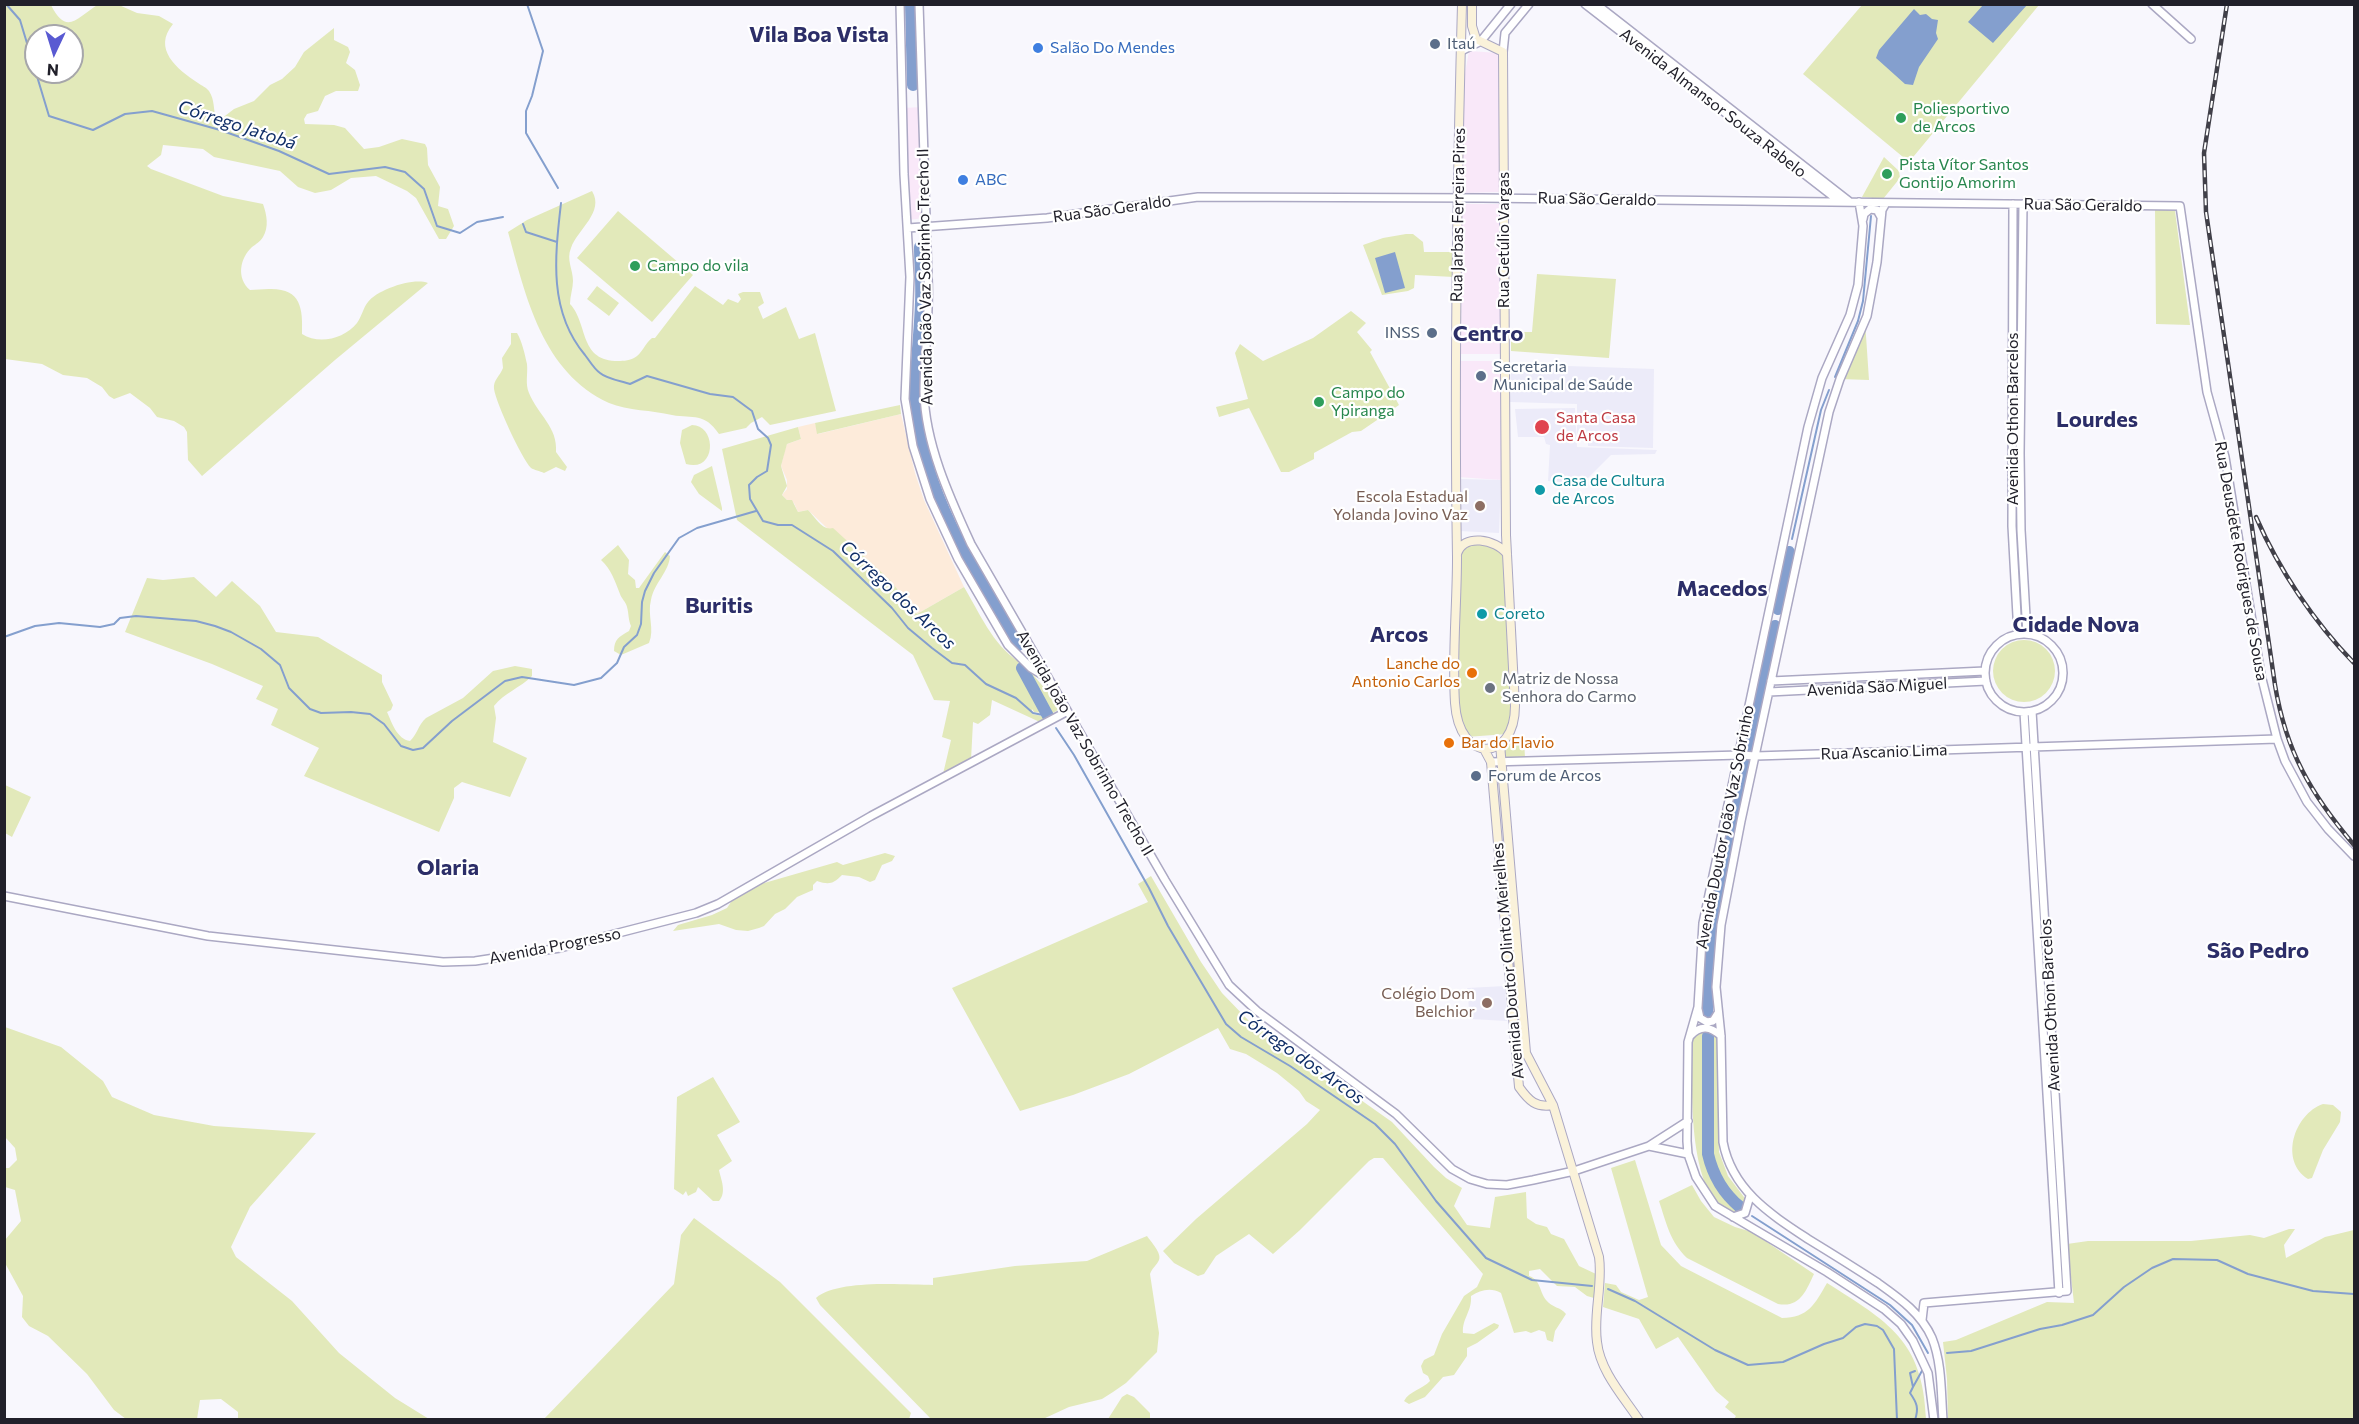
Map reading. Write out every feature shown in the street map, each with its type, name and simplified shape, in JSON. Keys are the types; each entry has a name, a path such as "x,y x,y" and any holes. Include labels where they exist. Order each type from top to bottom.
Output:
{"main road":[{"name":"Rua Jarbas Ferreira Pires","path":"1462,4 1458,197 1455,707 1459,726 1468,742 1474,747 1484,749"},
{"path":"1472,4 1473,34 1481,41 1503,52"},
{"name":"Rua Getúlio Vargas","path":"1500,744 1511,729 1515,714 1506,535 1503,52"},
{"path":"1455,529 1465,538 1497,540 1506,535"},
{"path":"1457,556 1461,545 1468,541 1493,542 1507,554"},
{"path":"1484,749 1500,744"},
{"name":"Avenida Doutor Olinto Meirelhes","path":"1484,749 1491,762 1519,1087 1533,1104 1543,1107 1554,1105 1526,1053 1500,744"},
{"path":"1497,830 1506,830"},
{"path":"1509,971 1519,970"},
{"path":"1554,1105 1599,1257 1597,1342 1614,1384 1639,1419"}],"street":[{"path":"900,4 904,174 910,277 905,399 913,446 930,499 958,559 1008,645 1031,668 1048,679"},
{"name":"Avenida João Vaz Sobrinho Trecho II","path":"920,4 929,293 924,394 933,443 954,507 971,544 1066,712 1210,957 1229,985 1257,1011 1396,1113 1440,1160 1470,1179 1507,1185 1574,1171 1649,1146 1688,1122"},
{"path":"1461,49 1481,41 1511,4"},
{"name":"Rua Getúlio Vargas","path":"1503,52 1505,33 1529,4"},
{"name":"Avenida Almansor Souza Rabelo","path":"1585,4 1840,202"},
{"name":"Avenida Almansor Souza Rabelo","path":"1596,4 1850,202"},
{"path":"2152,4 2191,39"},
{"name":"Rua São Geraldo","path":"908,228 1047,218 1198,197 1458,197 2180,206"},
{"name":"Avenida Doutor João Vaz Sobrinho","path":"1858,202 1863,220 1858,285 1850,315 1822,378 1808,427 1740,755 1702,923 1698,1006 1688,1042 1688,1154 1696,1177 1714,1206 1884,1309 1901,1324 1919,1355 1931,1385 1934,1419"},
{"name":"Avenida Doutor João Vaz Sobrinho","path":"1886,203 1880,222 1877,262 1868,316 1840,378 1829,412 1740,822 1721,925 1716,987 1721,1036 1723,1142 1726,1159 1734,1175 1750,1196 1781,1222 1897,1296 1922,1320 1936,1350 1943,1419"},
{"name":"Avenida Othon Barcelos","path":"2013,204 2012,526 2018,634"},
{"name":"Avenida Othon Barcelos","path":"2023,204 2020,453 2021,530 2027,634"},
{"name":"Rua Deusdete Rodrigues de Sousa","path":"2180,206 2207,392 2225,456 2261,675 2277,739 2285,761 2307,802 2328,829 2355,856"},
{"path":"1863,220 1866,211 1873,209 1879,213 1880,222"},
{"path":"2018,634 2027,634 2038,636 2049,642 2062,661 2063,673 2061,686 2055,697 2045,706 2024,712 2004,706 1996,699 1986,681 1985,671 1992,651 1999,643 2018,634"},
{"path":"1017,654 1024,653 1030,645"},
{"name":"Avenida São Miguel","path":"1771,681 1985,671"},
{"name":"Avenida São Miguel","path":"1769,692 1986,681"},
{"name":"Avenida Othon Barcelos","path":"2024,712 2059,1293 2067,1290 2032,711"},
{"name":"Avenida Progresso","path":"4,896 208,936 432,961 475,961 533,953 591,942 656,925 718,904 871,816 1066,712"},
{"name":"Rua Ascanio Lima","path":"1491,762 2277,739"},
{"path":"1698,1006 1700,1018 1707,1022 1713,1021 1718,1013"},
{"path":"1688,1042 1690,1035 1700,1028 1714,1029 1721,1036"},
{"path":"1649,1146 1688,1154"},
{"path":"1730,1217 1737,1217 1745,1213 1750,1196"},
{"path":"1922,1320 1924,1303 2059,1293"},
{"path":"1919,1355 1928,1356 1936,1350"}],"shaded area":[{"path":"1469,51 1499,53 1500,192 1463,193 1464,79"},
{"path":"923,107 926,218 907,220 902,108"},
{"path":"1462,204 1502,204 1502,354 1461,354"},
{"path":"1461,361 1501,361 1501,480 1458,477"},
{"path":"1511,364 1654,369 1653,448 1588,446 1588,440 1577,439 1577,404 1510,402"},
{"path":"1575,408 1577,447 1657,450 1655,454 1611,455 1586,480 1576,483 1548,481 1550,445 1546,444 1544,437 1518,437 1515,409"},
{"path":"901,414 924,500 964,587 917,614 808,510 798,512 794,503 782,495 787,489 787,480 781,466 785,449 787,444 801,439 798,427 815,423 818,434"},
{"name":"Escola Estadual Yolanda Jovino Vaz","path":"1461,479 1501,480 1499,533 1459,531"},
{"name":"Colégio Dom Belchior","path":"1505,986 1507,1021 1470,1019 1467,988"}],"green space":[{"path":"99,4 119,5 137,13 159,16 173,24 167,33 165,42 170,58 182,71 209,91 216,118 221,119 234,109 254,101 270,85 282,79 295,67 304,52 334,28 334,40 348,47 350,52 346,63 355,70 360,85 358,91 336,91 325,96 318,111 307,114 304,119 305,124 334,125 345,128 364,149 379,147 402,139 425,144 428,165 440,187 438,206 448,209 454,226 446,239 439,239 416,198 376,176 351,178 331,190 315,193 298,187 280,171 214,157 203,149 163,145 161,155 147,166 151,169 223,196 263,204 267,225 265,233 242,262 241,274 250,290 280,290 294,296 298,301 302,316 302,334 316,339 331,339 352,329 368,302 379,293 405,283 428,283 335,360 202,476 188,460 187,432 184,427 174,421 157,417 150,408 130,393 114,399 102,387 87,378 63,375 42,364 5,359 5,5 51,5 62,20 67,22 78,18"},
{"name":"Poliesportivo de Arcos","path":"1862,5 2039,5 1909,162 1803,74"},
{"name":"Pista Vítor Santos Gontijo Amorim","path":"1884,157 1899,171 1900,178 1883,199 1862,197"},
{"path":"592,191 595,199 593,214 574,241 569,261 573,281 570,304 595,354 603,359 615,361 632,359 637,356 652,338 655,338 695,286 723,305 728,299 738,303 741,299 738,294 743,292 760,292 764,303 758,307 763,319 786,307 799,339 815,333 836,411 770,425 762,417 746,428 719,434 703,419 616,406 586,389 567,372 552,352 540,330 522,282 508,232 527,220"},
{"path":"2155,209 2175,211 2190,325 2156,324"},
{"name":"Campo do vila","path":"618,211 693,275 652,322 577,258"},
{"path":"1413,234 1423,242 1424,252 1455,252 1454,277 1415,275 1414,288 1382,295 1363,245 1383,238"},
{"path":"1537,274 1616,279 1609,358 1511,351 1511,332 1532,332"},
{"path":"597,286 619,303 609,316 587,299"},
{"path":"1351,311 1366,323 1357,332 1372,350 1370,352 1399,405 1361,431 1352,432 1314,453 1314,459 1289,472 1281,472 1249,408 1219,417 1216,407 1248,399 1235,353 1240,344 1263,361 1313,338"},
{"path":"1865,321 1869,380 1840,379"},
{"path":"511,333 517,333 520,340 527,364 528,390 551,428 556,443 556,452 567,467 565,471 556,467 544,473 531,468 516,443 499,406 494,386 503,368 502,358 511,344"},
{"path":"900,405 901,414 817,434 815,423"},
{"path":"692,425 706,432 710,448 704,462 696,465 686,464 680,443 682,430"},
{"path":"798,427 801,439 787,444 781,466 787,486 782,495 787,500 792,500 798,512 808,510 822,525 833,528 890,580 917,614 964,587 994,637 1018,661 1021,672 1043,713 1034,712 1032,709 1032,714 1042,716 1046,721 1042,723 992,700 990,715 978,724 973,722 971,760 943,774 951,740 942,737 950,701 934,700 913,655 737,520 722,449"},
{"path":"712,466 722,511 699,494 691,482 694,475"},
{"path":"1492,543 1504,551 1514,706 1507,734 1466,737 1458,719 1458,557 1464,544"},
{"path":"618,545 629,560 628,574 635,580 636,588 639,588 665,552 670,556 651,600 649,643 621,655 614,651 614,647 618,639 629,631 631,626 628,610 612,576 601,560"},
{"path":"194,577 216,597 232,581 260,606 276,632 318,637 382,675 382,682 393,705 387,712 398,734 405,740 410,741 426,718 463,698 493,671 515,666 532,669 532,676 494,706 496,718 493,742 527,758 510,797 462,782 454,788 454,798 439,832 304,776 319,748 271,725 278,709 256,699 263,686 212,664 125,632 147,578 163,580"},
{"path":"2018,640 2030,640 2046,649 2053,659 2055,671 2053,683 2046,693 2030,702 2018,702 2007,697 1998,688 1993,677 1993,665 1998,654 2007,645"},
{"path":"1023,663 1047,691 1058,710 1051,714 1024,669"},
{"path":"1524,738 1525,758 1505,760 1504,746"},
{"path":"5,785 31,797 12,837 5,833"},
{"path":"885,853 895,856 892,861 882,865 875,880 870,882 859,877 842,875 831,883 817,881 813,885 813,890 797,897 759,928 748,931 736,930 719,924 673,931 678,925 727,908 733,899 747,888 837,862 843,865"},
{"path":"1151,876 1201,962 1222,993 1249,1021 1392,1122 1434,1167 1462,1188 1454,1206 1467,1225 1490,1228 1495,1197 1526,1192 1527,1218 1547,1227 1551,1234 1564,1239 1579,1266 1596,1274 1594,1298 1575,1287 1557,1286 1540,1269 1529,1271 1529,1276 1538,1283 1546,1300 1566,1314 1555,1331 1553,1342 1547,1340 1545,1332 1539,1330 1531,1333 1526,1331 1514,1333 1501,1293 1489,1290 1478,1292 1471,1296 1463,1333 1474,1334 1494,1323 1499,1325 1498,1328 1467,1348 1467,1356 1454,1375 1443,1377 1425,1397 1409,1404 1404,1401 1430,1381 1423,1373 1421,1366 1424,1360 1434,1355 1442,1334 1464,1296 1477,1287 1483,1274 1383,1158 1374,1158 1369,1161 1273,1254 1249,1234 1216,1256 1204,1274 1198,1276 1174,1263 1163,1251 1320,1110 1306,1101 1299,1091 1277,1073 1246,1054 1230,1049 1218,1028 1129,1074 1073,1095 1020,1111 952,988 1148,902 1138,884"},
{"path":"5,1027 61,1047 103,1081 112,1097 154,1115 214,1126 316,1133 250,1207 231,1247 236,1257 292,1301 339,1353 395,1398 429,1419 238,1419 238,1412 221,1399 200,1400 197,1419 126,1419 114,1410 87,1374 48,1336 29,1326 22,1317 23,1296 5,1263 5,1240 21,1221 15,1190 5,1187 5,1168 9,1168 17,1160 15,1148 5,1137"},
{"path":"1703,1028 1717,1036 1719,1152 1728,1176 1747,1201 1739,1213 1734,1214 1718,1204 1706,1186 1699,1163 1693,1108 1692,1038"},
{"path":"713,1077 740,1122 717,1135 732,1161 719,1170 723,1194 719,1201 713,1201 698,1187 696,1192 688,1196 686,1191 683,1195 674,1189 677,1097"},
{"path":"2323,1104 2333,1105 2341,1112 2340,1122 2323,1150 2312,1178 2308,1179 2299,1171 2294,1161 2292,1150 2294,1138 2304,1117"},
{"path":"1635,1160 1661,1245 1681,1266 1782,1318 1798,1315 1810,1308 1827,1283 1868,1310 1898,1336 1918,1370 1926,1419 1734,1419 1736,1416 1725,1407 1729,1402 1716,1391 1678,1337 1656,1349 1639,1319 1603,1307 1605,1283 1616,1285 1621,1292 1639,1300 1648,1297 1611,1168"},
{"path":"1692,1185 1714,1217 1752,1232 1814,1274 1797,1301 1786,1305 1778,1304 1687,1258 1681,1252 1666,1224 1659,1201"},
{"path":"694,1218 780,1282 911,1413 909,1419 544,1419 674,1284 681,1235"},
{"path":"2295,1229 2284,1245 2286,1258 2325,1237 2354,1230 2354,1419 1948,1419 1943,1342 1956,1340 2047,1302 2074,1303 2067,1244 2088,1241 2191,1241 2250,1235 2264,1238"},
{"path":"1147,1236 1160,1257 1150,1274 1159,1333 1157,1352 1126,1383 1102,1399 1069,1407 1043,1419 931,1419 820,1305 816,1298 839,1288 872,1284 933,1285 933,1278 1015,1266 1087,1261"},
{"path":"1127,1394 1134,1397 1150,1413 1150,1419 1108,1419 1122,1397"}],"water":[{"path":"1983,5 2027,5 1993,43 1968,22"},
{"path":"1914,9 1920,15 1926,14 1938,20 1936,33 1938,39 1919,67 1913,85 1905,84 1876,58 1879,50"},
{"path":"1395,252 1405,288 1385,293 1375,258"}],"waterway":[{"name":"Córrego Jatobá","path":"6,4 20,20 49,116 93,130 125,114 152,111 220,130 279,151 329,174 385,167 405,172 424,189 437,226 460,233 477,222 503,217"},
{"name":"Córrego dos Arcos","path":"527,4 543,51 526,111 526,133 558,188"},
{"path":"911,4 913,85"},
{"name":"Córrego dos Arcos","path":"561,203 556,263 560,302 573,338 596,369 606,377 630,384 647,376 710,394 733,397 752,411 758,429 768,438 771,445 767,471 749,485 750,499 763,521 778,525 792,525 833,551 892,608 908,628 932,648 952,663 965,665 986,684 1016,698 1033,713 1048,716"},
{"path":"1835,377 1858,321 1863,301 1871,216"},
{"name":"Córrego Jatobá","path":"523,224 526,232 557,242"},
{"path":"920,247 921,295 916,388 917,416 922,446 942,506 970,564 1018,645"},
{"path":"1792,539 1821,410 1829,390"},
{"path":"4,637 35,626 59,623 100,627 114,624 120,618 136,616 196,621 215,626 261,649 280,665 289,688 310,709 321,713 370,714 384,724 401,746 413,750 423,748 452,721 505,681 522,677 574,685 601,678 617,663 624,647 637,635 641,624 645,591 654,573 679,538 697,528 756,511"},
{"path":"1778,609 1789,552"},
{"path":"1750,748 1775,626"},
{"path":"1022,668 1048,716"},
{"name":"Córrego dos Arcos","path":"1056,728 1074,755 1168,926 1226,1024 1241,1037 1290,1066 1375,1124 1395,1144 1436,1201 1486,1258 1532,1280 1592,1286"},
{"path":"1707,1014 1708,961 1712,928 1746,765"},
{"path":"1708,1036 1708,1154 1720,1184 1740,1207"},
{"path":"1752,1216 1890,1305 1912,1325 1928,1353"},
{"path":"1947,1353 1971,1351 2093,1315 2124,1287 2152,1268 2173,1259 2217,1260 2248,1274 2313,1291 2354,1294"},
{"name":"Córrego dos Arcos","path":"1608,1289 1635,1301 1715,1350 1748,1365 1783,1362 1843,1338 1856,1327 1865,1324 1877,1326 1883,1330 1894,1349 1897,1420"},
{"path":"1913,1387 1923,1369"},
{"path":"1915,1371 1910,1373 1913,1387 1910,1393 1917,1406 1915,1420"}],"railway":[{"path":"2227,4 2204,153 2206,212 2275,685 2293,752 2313,790 2354,845"},
{"path":"2256,517 2275,556 2311,613 2354,663"}],"place":[{"name":"Itaú","path":"1435,44"},
{"name":"Salão Do Mendes","path":"1038,48"},
{"name":"Poliesportivo de Arcos","path":"1901,118"},
{"name":"Pista Vítor Santos Gontijo Amorim","path":"1887,174"},
{"name":"ABC","path":"963,180"},
{"name":"Campo do vila","path":"635,266"},
{"name":"INSS","path":"1432,333"},
{"name":"Secretaria Municipal de Saúde","path":"1481,376"},
{"name":"Campo do Ypiranga","path":"1319,402"},
{"name":"Santa Casa de Arcos","path":"1542,427"},
{"name":"Casa de Cultura de Arcos","path":"1540,490"},
{"name":"Escola Estadual Yolanda Jovino Vaz","path":"1480,506"},
{"name":"Coreto","path":"1482,614"},
{"name":"Lanche do Antonio Carlos","path":"1472,673"},
{"name":"Matriz de Nossa Senhora do Carmo","path":"1490,688"},
{"name":"Bar do Flavio","path":"1449,743"},
{"name":"Forum de Arcos","path":"1476,776"},
{"name":"Colégio Dom Belchior","path":"1487,1003"}],"district":[{"name":"Vila Boa Vista","path":"819,35"},
{"name":"Centro","path":"1488,334"},
{"name":"Lourdes","path":"2097,420"},
{"name":"Macedos","path":"1722,589"},
{"name":"Buritis","path":"719,606"},
{"name":"Cidade Nova","path":"2076,625"},
{"name":"Arcos","path":"1399,635"},
{"name":"Olaria","path":"448,868"},
{"name":"São Pedro","path":"2258,951"}]}
